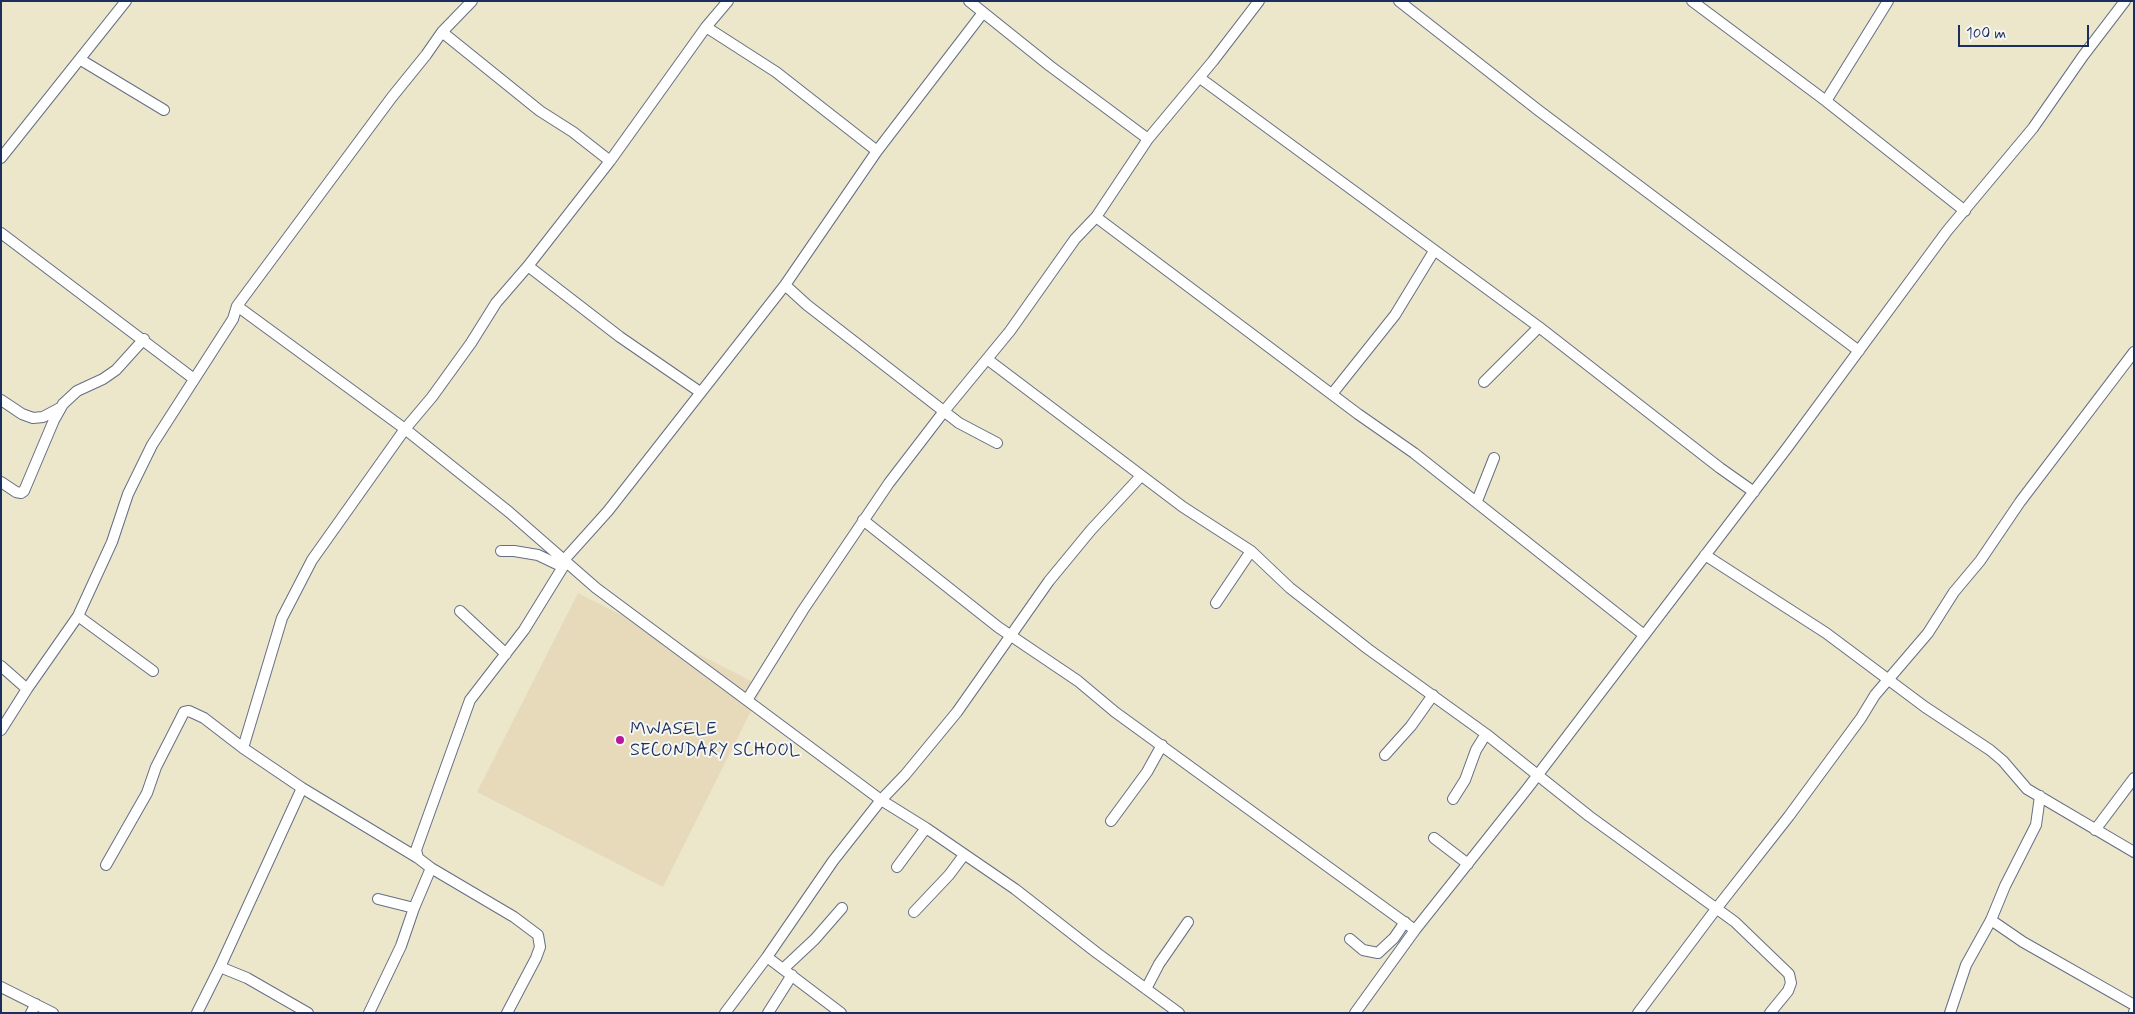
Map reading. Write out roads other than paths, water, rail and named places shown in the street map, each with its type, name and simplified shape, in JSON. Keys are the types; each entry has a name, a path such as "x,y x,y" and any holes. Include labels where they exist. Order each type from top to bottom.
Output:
{"street":[{"path":"1,158 81,60 126,1"},
{"path":"1,730 78,616 112,542 128,494 152,445 233,319 237,306 442,32 472,1"},
{"path":"243,748 282,618 303,575 405,429 432,397 471,343 496,303 528,266 610,161 706,27 728,1"},
{"path":"969,1 982,14 1148,139"},
{"path":"747,700 803,610 864,520 945,410 1010,331 1075,239 1096,217 1148,139 1200,78 1259,1"},
{"path":"1399,1 1538,110 1858,351"},
{"path":"1692,1 1826,100 1965,210"},
{"path":"1826,100 1888,1"},
{"path":"1355,1013 1415,930 1537,775 1754,492 1892,304 1965,210 2033,128 2083,56 2125,1"},
{"path":"418,858 416,850 465,712 480,685 524,630 564,563 608,511 785,285 877,151 982,14"},
{"path":"706,27 776,72 877,151"},
{"path":"442,32 540,111 574,132 610,161"},
{"path":"81,60 164,110"},
{"path":"1200,78 1540,327 1720,468 1754,492"},
{"path":"1096,217 1168,273 1477,501 1644,634"},
{"path":"1,233 144,339 194,379"},
{"path":"1332,394 1395,315 1434,251"},
{"path":"528,266 620,337 700,392"},
{"path":"785,285 853,342 959,422 997,443"},
{"path":"237,306 405,429 509,512 564,563 596,588 881,800 926,828 1015,889 1179,1013"},
{"path":"1484,382 1540,327"},
{"path":"1,400 22,414 33,418 43,417 61,407 77,391 116,370 144,339"},
{"path":"1638,1013 1789,816 1888,678 1928,633 1954,592 1980,560 2020,502 2134,352"},
{"path":"987,359 1141,476 1251,551 1290,588 1368,649 1486,734 1589,816 1735,922 1789,974 1791,983 1788,991 1770,1013"},
{"path":"1,482 16,492 21,493 24,491 61,407"},
{"path":"1477,501 1494,458"},
{"path":"725,1013 767,957 833,861 881,800 957,712 1048,581 1141,476"},
{"path":"864,520 1010,636 1078,681 1115,712 1415,930"},
{"path":"501,551 538,555 564,563"},
{"path":"1216,603 1251,551"},
{"path":"1706,555 1826,633 1925,707 1990,750 2003,761 2027,789 2134,852"},
{"path":"460,611 506,654"},
{"path":"78,616 153,671"},
{"path":"1,666 27,689"},
{"path":"1385,755 1411,726 1433,695"},
{"path":"106,865 147,793 156,767 184,712 189,711 204,718 243,748 302,788 514,917 538,935 540,946 536,958 507,1013"},
{"path":"1452,799 1465,780 1476,750 1486,734"},
{"path":"1111,821 1162,746"},
{"path":"2095,830 2134,778"},
{"path":"197,1013 302,788"},
{"path":"1950,1013 1966,965 1991,920 2005,886 2036,825 2040,796"},
{"path":"897,867 926,828"},
{"path":"1434,838 1468,864"},
{"path":"914,912 949,875 964,855"},
{"path":"369,1013 401,946 414,908 431,868"},
{"path":"378,898 414,908"},
{"path":"768,1013 788,972 842,908"},
{"path":"1991,920 2023,942 2134,1005"},
{"path":"1146,989 1159,964 1188,922"},
{"path":"1350,939 1363,950 1378,953 1394,938 1405,922"},
{"path":"767,957 841,1013"},
{"path":"220,967 246,978 308,1013"},
{"path":"1,987 34,1008 53,1013"}],"place":[{"name":"MWASELE SECONDARY SCHOOL","path":"620,740"}]}
